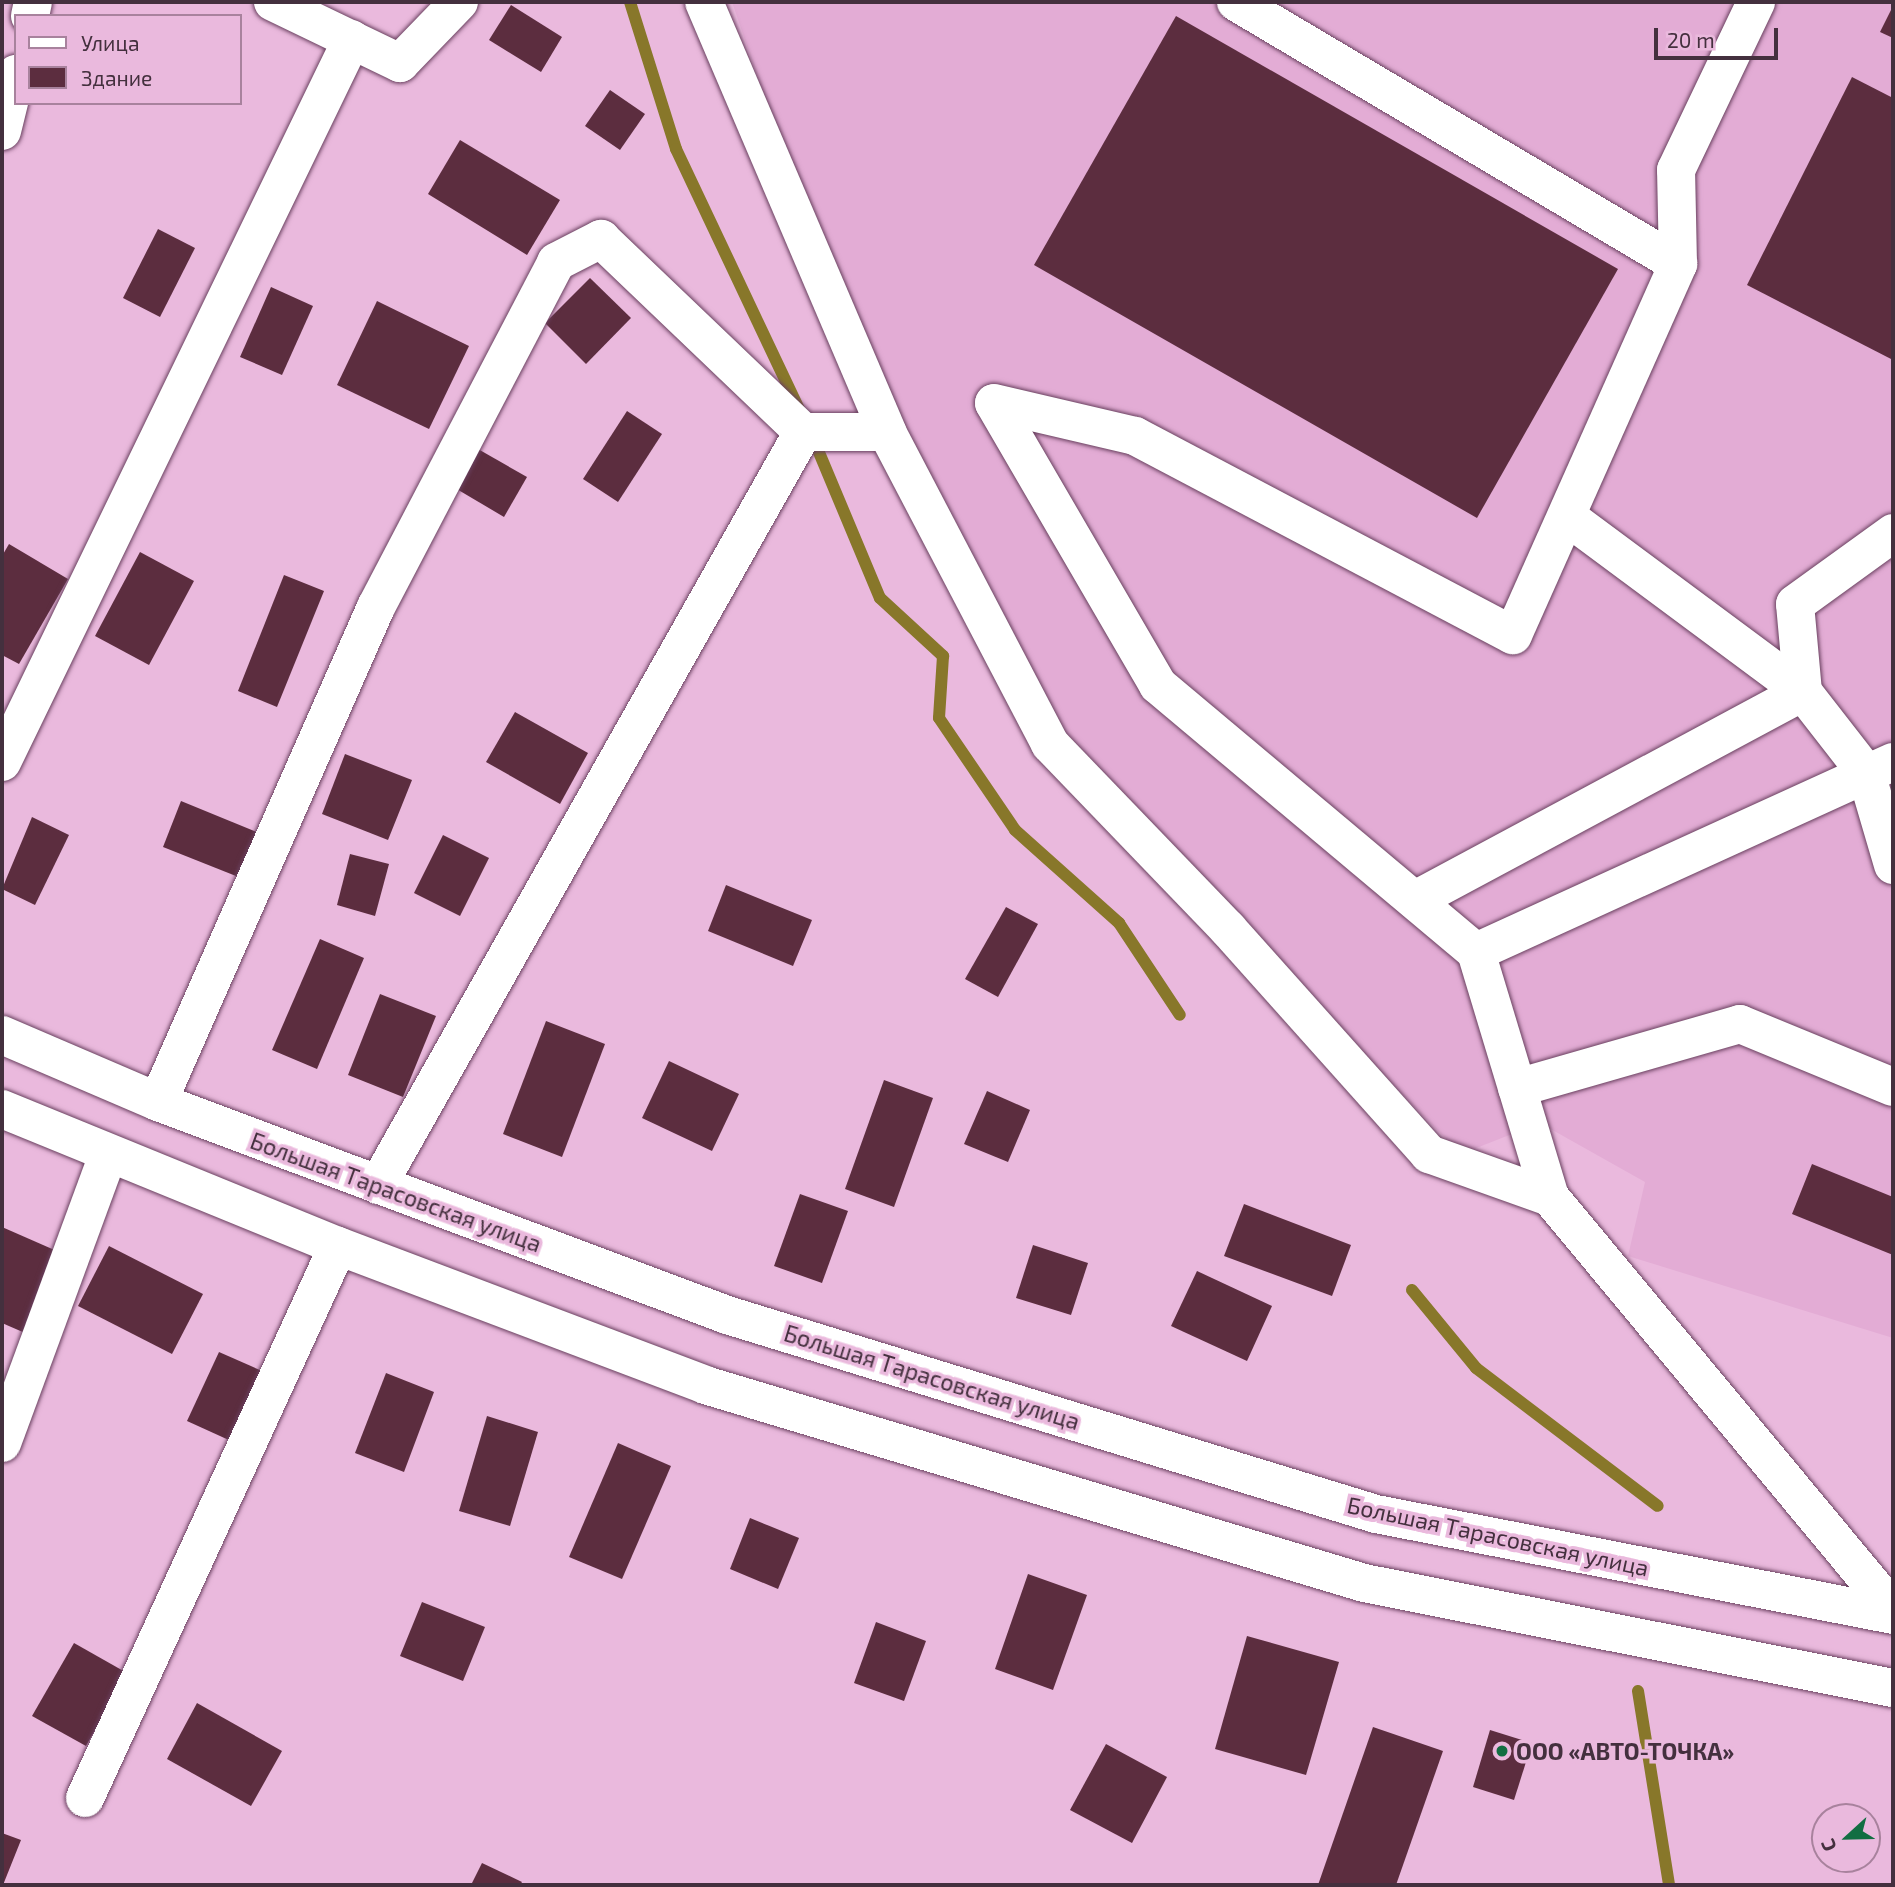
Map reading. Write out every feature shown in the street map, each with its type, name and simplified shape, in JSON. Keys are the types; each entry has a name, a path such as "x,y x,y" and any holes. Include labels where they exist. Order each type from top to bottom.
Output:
{"street":[{"path":"272,2 400,63 459,2"},
{"path":"704,2 887,432 1049,744 1228,929 1429,1154 1550,1197"},
{"path":"1236,2 1678,264"},
{"path":"1756,2 1676,170 1678,264 1569,517 1513,635 1135,436 994,403 1158,685 1476,952 1550,1197 1893,1612"},
{"path":"2,762 352,39"},
{"path":"2,131 14,82"},
{"path":"158,1102 376,607 555,262 601,239 803,432 887,432"},
{"path":"378,1185 803,432"},
{"path":"1569,517 1804,692 1880,767 1893,865"},
{"path":"1804,692 1795,604 1893,533"},
{"path":"1415,901 1804,692"},
{"path":"1476,952 1880,767"},
{"path":"1517,1088 1740,1024 1893,1087"},
{"name":"Большая Тарасовская улица","path":"2,1035 158,1102 727,1315 1376,1514 1893,1612"},
{"path":"2,1109 108,1156 705,1385 1364,1583 1893,1688"},
{"path":"2,1443 108,1156"},
{"path":"85,1798 338,1246"}],"shaded area":[{"path":"732,2 1893,2 1893,1338 1628,1256 1645,1182 1540,1123 1461,1154 1056,742 866,394"}],"building":[{"path":"511,5 562,37 541,72 489,40"},
{"path":"1893,6 1893,38 1880,32"},
{"path":"1176,16 1618,269 1477,518 1034,265"},
{"path":"1852,77 1893,98 1893,360 1747,285"},
{"path":"610,90 645,114 620,150 585,126"},
{"path":"460,140 560,200 527,255 428,194"},
{"path":"158,229 195,248 160,317 123,298"},
{"path":"590,278 631,318 586,364 545,323"},
{"path":"271,287 313,306 282,375 240,357"},
{"path":"377,301 469,346 429,429 337,385"},
{"path":"627,411 662,434 618,502 583,479"},
{"path":"478,449 527,477 504,517 455,488"},
{"path":"9,544 68,579 19,664 2,655 2,556"},
{"path":"140,552 194,581 149,665 95,636"},
{"path":"284,575 324,591 277,707 238,691"},
{"path":"515,712 588,753 560,804 486,762"},
{"path":"345,754 412,780 388,840 322,814"},
{"path":"181,801 259,833 241,878 163,847"},
{"path":"32,817 69,835 35,905 2,889"},
{"path":"443,835 489,858 460,916 414,893"},
{"path":"350,854 389,864 375,916 337,905"},
{"path":"726,885 812,920 793,966 708,931"},
{"path":"1006,907 1038,924 998,997 965,979"},
{"path":"320,939 364,958 317,1069 272,1050"},
{"path":"380,994 436,1016 403,1097 348,1075"},
{"path":"546,1021 605,1044 562,1157 503,1134"},
{"path":"669,1061 739,1094 712,1151 642,1118"},
{"path":"884,1080 933,1098 894,1207 845,1189"},
{"path":"987,1091 1030,1110 1008,1162 964,1144"},
{"path":"1812,1164 1893,1197 1893,1255 1792,1214"},
{"path":"800,1194 848,1211 822,1283 774,1266"},
{"path":"1244,1204 1351,1245 1332,1296 1224,1256"},
{"path":"2,1227 59,1252 25,1333 2,1323"},
{"path":"1033,1245 1088,1263 1071,1315 1016,1298"},
{"path":"109,1246 203,1294 172,1354 78,1306"},
{"path":"1197,1271 1272,1306 1247,1361 1171,1326"},
{"path":"219,1352 262,1371 231,1441 187,1421"},
{"path":"386,1373 434,1392 404,1472 355,1453"},
{"path":"487,1416 538,1432 510,1526 459,1511"},
{"path":"618,1443 671,1466 622,1579 569,1557"},
{"path":"750,1518 799,1538 778,1589 730,1569"},
{"path":"1028,1574 1087,1595 1053,1690 995,1669"},
{"path":"422,1602 485,1627 463,1681 400,1656"},
{"path":"876,1622 926,1641 904,1701 854,1683"},
{"path":"1247,1636 1339,1662 1306,1775 1215,1749"},
{"path":"74,1643 127,1673 86,1746 32,1716"},
{"path":"197,1703 282,1751 251,1806 167,1759"},
{"path":"1373,1727 1443,1751 1396,1885 1318,1885"},
{"path":"1490,1730 1532,1743 1514,1800 1473,1787"},
{"path":"1106,1744 1167,1777 1132,1843 1070,1810"},
{"path":"2,1833 21,1840 3,1885 2,1885"},
{"path":"482,1863 522,1882 520,1885 471,1885"}],"waterway":[{"path":"630,2 676,149 799,409"},
{"path":"813,438 880,598 943,656 939,718 1015,830 1119,923 1180,1015"},
{"path":"1412,1290 1476,1368 1658,1506"},
{"path":"1638,1691 1669,1885"}],"place":[{"name":"ООО «АВТО-ТОЧКА»","path":"1502,1751"}]}
